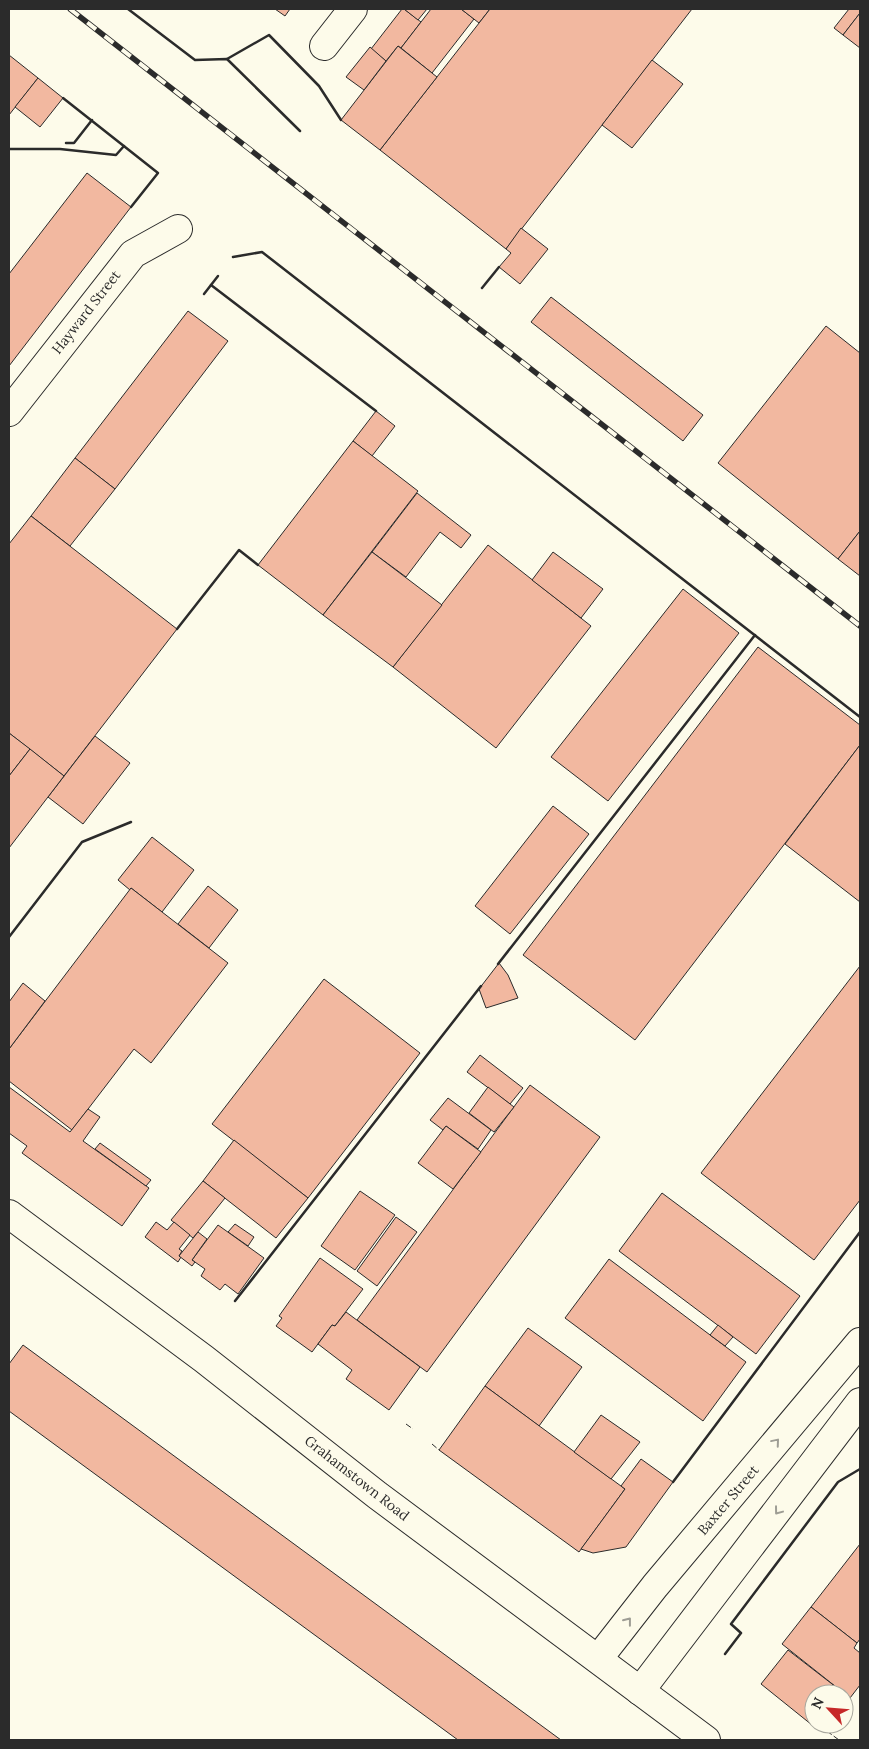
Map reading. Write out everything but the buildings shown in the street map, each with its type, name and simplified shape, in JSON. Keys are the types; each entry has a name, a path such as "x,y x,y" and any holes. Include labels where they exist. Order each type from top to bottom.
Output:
{"main road":[{"path":"324,46 353,9"},
{"name":"Hayward Street","path":"9,412 133,254 178,229"},
{"name":"Grahamstown Road","path":"9,1214 204,1359 377,1495 706,1740"},
{"name":"Baxter Street","path":"598,1659 655,1586 860,1342"},
{"path":"640,1691 860,1402"}],"railway":[{"path":"70,9 860,626"}],"fence":[{"path":"406,1424 413,1429"},
{"path":"432,1444 439,1450"},
{"path":"831,1734 839,1740"}],"wall":[{"path":"128,9 195,60 227,59 300,131"},
{"path":"227,59 269,35 319,86 341,120"},
{"path":"63,98 158,173 131,207"},
{"path":"66,143 74,143 92,120"},
{"path":"9,149 60,149 116,155 124,146"},
{"path":"233,257 262,252 860,717"},
{"path":"482,288 499,267"},
{"path":"204,294 218,276"},
{"path":"211,285 376,411"},
{"path":"177,629 239,550 258,565"},
{"path":"498,964 755,635"},
{"path":"9,937 82,842 131,822"},
{"path":"235,1301 481,986"},
{"path":"673,1482 860,1232"},
{"path":"725,1654 741,1633 731,1624 838,1482 860,1469"}]}
